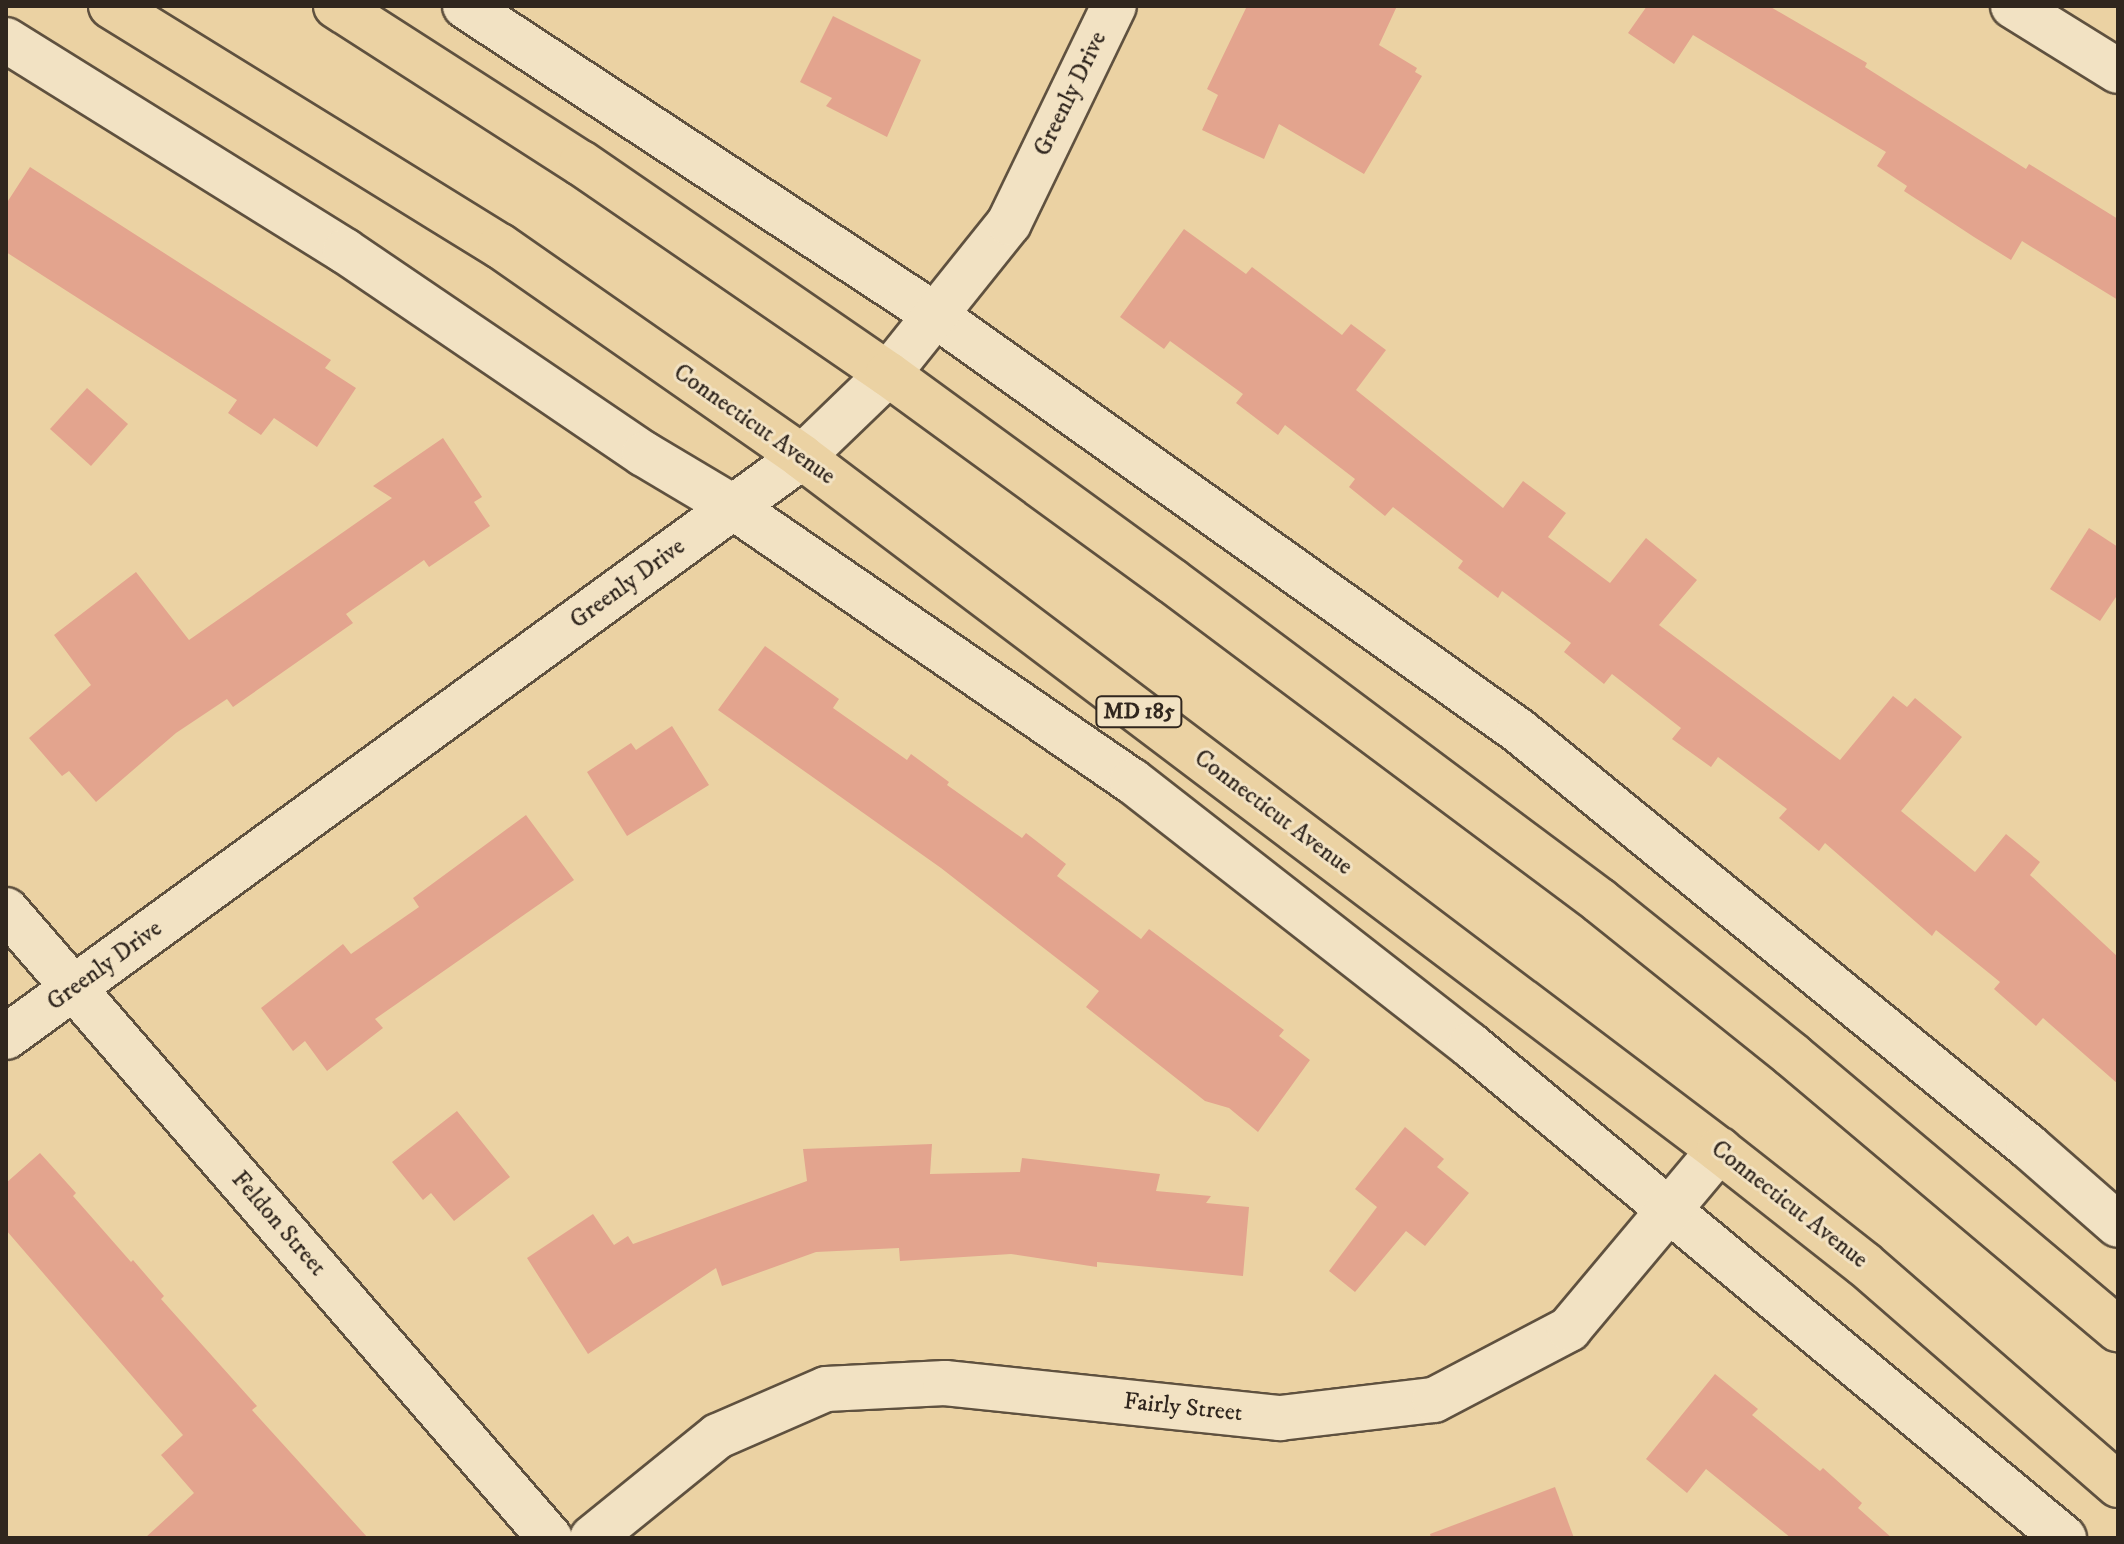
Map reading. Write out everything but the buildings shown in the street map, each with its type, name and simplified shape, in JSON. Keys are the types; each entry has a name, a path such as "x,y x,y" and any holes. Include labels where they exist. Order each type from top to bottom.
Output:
{"main road":[{"name":"Connecticut Avenue","path":"111,6 500,246 802,457 1719,1150 1864,1264 2118,1485"},
{"path":"336,6 581,163 888,374 1600,901 1792,1055 2118,1330"}],"street":[{"path":"465,6 935,315 1519,731 2029,1147 2118,1225"},
{"name":"Greenly Drive","path":"6,1037 802,457 888,374 1009,223 1114,6"},
{"path":"2013,6 2118,71"},
{"path":"6,40 345,251 644,454 733,507 1132,781 1470,1045 2064,1538"},
{"name":"Feldon Street","path":"6,910 550,1538"},
{"name":"Fairly Street","path":"592,1538 718,1436 826,1389 945,1383 1280,1418 1434,1400 1569,1329 1719,1150"}]}
